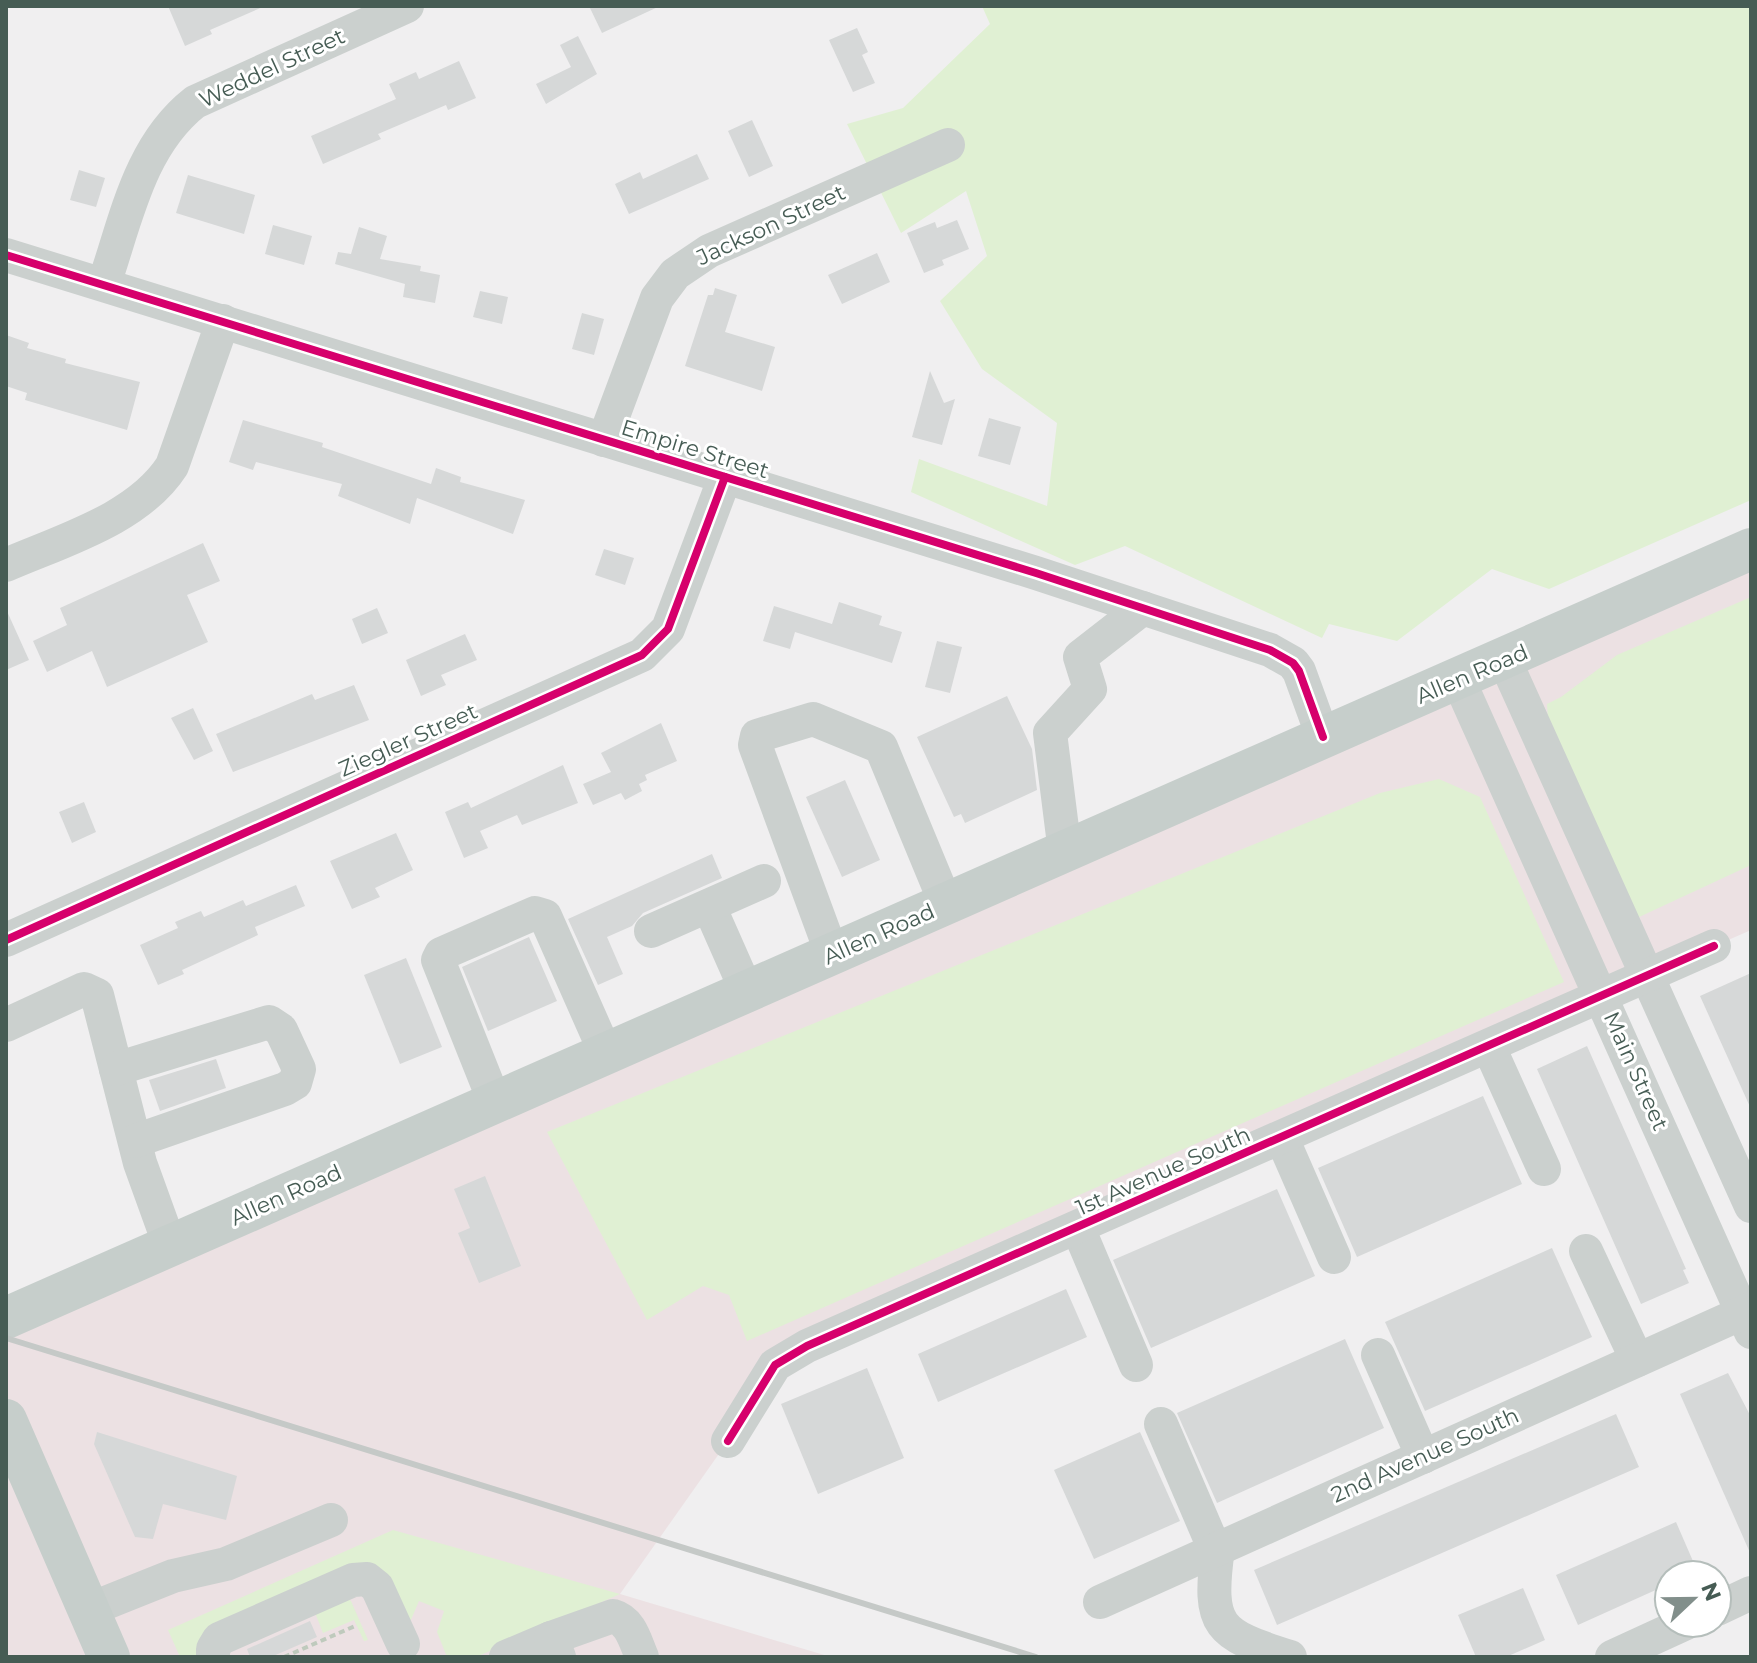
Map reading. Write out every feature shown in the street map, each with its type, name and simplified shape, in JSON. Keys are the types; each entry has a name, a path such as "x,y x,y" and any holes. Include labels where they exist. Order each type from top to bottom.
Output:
{"main road":[{"name":"Allen Road","path":"6,1318 1323,737 1505,661 1751,549"},
{"path":"6,1420 95,1642"}],"street":[{"name":"Weddel Street","path":"104,284 149,156 175,118 195,102 407,6"},
{"name":"Jackson Street","path":"604,440 657,298 675,274 709,251 948,145"},
{"name":"Empire Street","path":"6,255 1143,608 1283,656 1299,671 1323,737"},
{"path":"6,565 90,528 144,498 163,481 172,466 223,321"},
{"name":"Ziegler Street","path":"6,940 642,655 668,629 725,477"},
{"path":"1065,852 1050,733 1090,689 1080,657 1143,608"},
{"path":"1505,661 1751,1206"},
{"name":"Main Street","path":"1459,681 1748,1318"},
{"path":"832,954 755,745 757,736 813,719 881,747 946,904"},
{"path":"1540,858 1585,840"},
{"path":"651,931 764,881"},
{"path":"709,906 747,992"},
{"path":"495,1103 438,960 441,954 535,913 545,916 606,1054"},
{"name":"1st Avenue South","path":"728,1441 775,1365 807,1346 1714,946"},
{"path":"6,1025 84,989 97,995 135,1141 170,1246"},
{"path":"116,1069 269,1022 281,1030 299,1069 295,1083 285,1089 135,1141"},
{"path":"1489,1047 1544,1169"},
{"path":"1282,1138 1334,1257"},
{"path":"1078,1228 1136,1365"},
{"path":"1586,1251 1637,1360"},
{"name":"2nd Avenue South","path":"1100,1602 1637,1360 1748,1318"},
{"path":"1378,1355 1423,1457"},
{"path":"1161,1424 1216,1549 1213,1587 1221,1623 1239,1641 1290,1657"},
{"path":"95,1642 173,1576 226,1564 331,1520"},
{"path":"213,1657 213,1649 219,1639 339,1586 367,1579 377,1587 393,1648"},
{"path":"506,1657 555,1648 613,1616 622,1618 629,1627 642,1657"},
{"path":"1612,1657 1653,1638"}],"path":[{"path":"284,1657 355,1626"}],"shaded area":[{"path":"1751,549 1751,930 807,1346 728,1441 620,1594 831,1657 6,1657 6,1318"}],"green space":[{"path":"982,6 1751,6 1751,500 1549,589 1492,569 1397,641 1329,624 1322,638 1125,546 1075,565 911,492 919,459 1047,506 1057,423 982,369 940,301 987,256 966,191 901,233 847,124 903,108 990,24"},
{"path":"1751,597 1751,865 1637,918 1548,720 1547,704 1617,655"},
{"path":"1439,779 1480,797 1564,982 747,1341 729,1295 703,1286 647,1320 547,1132 1380,793"},
{"path":"393,1530 620,1594 476,1657 447,1657 437,1632 444,1611 419,1601 410,1622 381,1581 204,1657 180,1657 168,1630"},
{"path":"344,1596 351,1601 368,1640 364,1641 354,1620 323,1633 314,1610"}],"building":[{"path":"168,6 265,6 210,30 212,34 185,46"},
{"path":"589,6 660,6 602,33"},
{"path":"857,28 868,52 862,55 875,83 853,92 829,40"},
{"path":"578,36 597,74 546,104 536,84 571,67 560,45"},
{"path":"459,61 476,98 448,110 446,105 378,134 381,139 323,164 311,136 396,99 389,84 416,72 419,79"},
{"path":"752,120 773,166 749,177 728,131"},
{"path":"697,154 709,179 629,214 615,184 640,172 643,179"},
{"path":"79,170 105,178 96,207 70,200"},
{"path":"188,175 255,195 244,234 176,213"},
{"path":"957,220 969,249 942,260 944,265 924,273 907,233 935,222 937,228"},
{"path":"273,225 312,236 304,265 265,254"},
{"path":"359,227 387,236 380,259 421,266 420,271 440,275 435,303 403,297 405,284 335,264 338,252 351,254"},
{"path":"877,253 890,282 842,304 828,275"},
{"path":"715,288 737,295 725,332 775,347 762,391 685,366 708,295 713,295"},
{"path":"480,291 508,297 502,324 473,317"},
{"path":"582,313 604,319 594,355 572,349"},
{"path":"6,335 29,343 27,348 66,359 65,363 140,382 127,430 25,400 27,393 6,386"},
{"path":"930,371 944,403 955,399 942,445 912,437"},
{"path":"989,418 1021,427 1010,465 978,456"},
{"path":"243,420 323,443 322,447 431,484 436,468 461,477 460,482 525,500 513,534 417,498 410,524 338,496 342,484 256,462 253,470 229,462"},
{"path":"203,543 220,581 187,595 208,642 107,687 92,651 47,672 33,641 67,625 60,608"},
{"path":"604,549 634,558 625,585 595,575"},
{"path":"839,602 882,616 879,625 902,632 892,663 795,632 790,649 763,641 774,606 832,624"},
{"path":"377,608 388,633 362,644 352,619"},
{"path":"6,609 29,660 6,670"},
{"path":"465,634 477,660 441,675 446,685 421,696 406,660"},
{"path":"937,641 962,647 950,693 925,687"},
{"path":"354,685 369,720 233,772 216,734 312,694 315,700"},
{"path":"1007,696 1032,749 1037,790 965,823 961,814 954,817 917,737"},
{"path":"193,708 213,751 194,760 171,718"},
{"path":"661,723 677,761 645,775 647,780 639,784 642,791 625,800 621,793 593,805 583,784 611,772 601,753"},
{"path":"563,765 578,803 522,825 517,815 480,831 488,848 464,858 445,812 468,802 471,808"},
{"path":"845,780 880,860 842,877 806,797"},
{"path":"84,802 96,832 72,843 59,812"},
{"path":"396,833 413,870 375,888 380,897 352,909 330,861"},
{"path":"712,854 722,878 643,913 632,926 607,937 623,974 598,985 568,919"},
{"path":"296,885 305,906 255,927 258,935 182,970 184,974 158,985 140,945 178,928 175,922 201,911 204,917 243,900 246,906"},
{"path":"529,937 557,1001 488,1031 462,967"},
{"path":"406,958 442,1047 400,1064 364,975"},
{"path":"1751,973 1751,1109 1700,996"},
{"path":"1587,1046 1686,1269 1683,1270 1689,1283 1641,1304 1537,1069"},
{"path":"216,1059 226,1088 160,1111 149,1080"},
{"path":"1483,1096 1522,1184 1357,1257 1318,1168"},
{"path":"485,1176 521,1266 479,1283 458,1233 470,1228 454,1189"},
{"path":"1277,1189 1315,1276 1151,1348 1113,1260"},
{"path":"1552,1248 1592,1337 1425,1411 1385,1322"},
{"path":"1066,1289 1087,1337 938,1402 918,1354"},
{"path":"1345,1339 1384,1428 1217,1503 1177,1413"},
{"path":"867,1368 904,1458 818,1494 781,1404"},
{"path":"1728,1373 1751,1417 1751,1555 1680,1394"},
{"path":"1616,1414 1639,1467 1277,1625 1254,1570"},
{"path":"97,1432 237,1476 226,1520 163,1504 153,1539 135,1537 94,1444"},
{"path":"1140,1432 1180,1521 1094,1559 1054,1470"},
{"path":"1676,1522 1692,1559 1653,1559 1653,1591 1578,1625 1556,1575"},
{"path":"1523,1588 1545,1640 1506,1657 1476,1657 1458,1615"},
{"path":"310,1621 317,1637 271,1657 250,1657 247,1649"}],"railway":[{"path":"6,1338 1036,1657"}],"cycle path":[{"path":"6,255 1036,573 1270,650 1293,663 1299,671 1323,737"},
{"path":"6,940 642,655 668,629 725,477"},
{"path":"728,1441 775,1365 807,1346 1714,946"}]}
